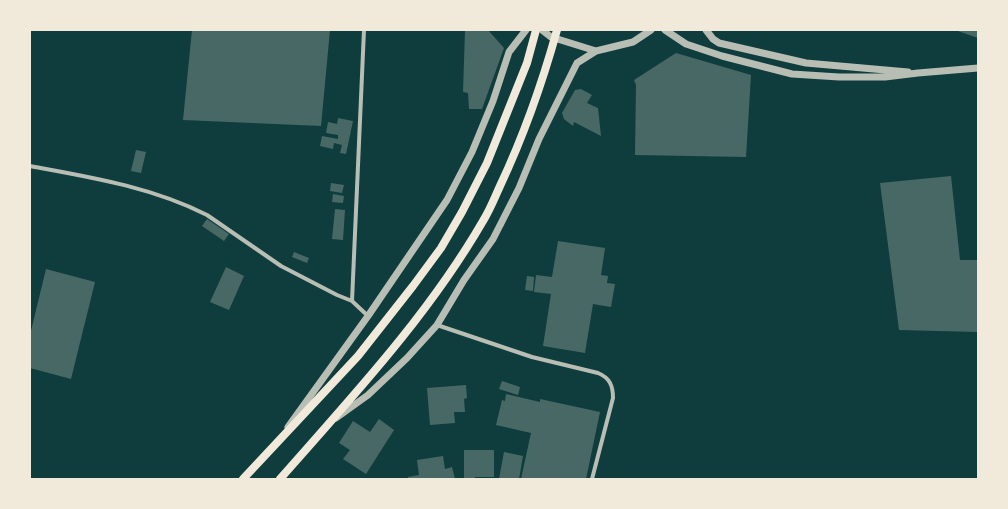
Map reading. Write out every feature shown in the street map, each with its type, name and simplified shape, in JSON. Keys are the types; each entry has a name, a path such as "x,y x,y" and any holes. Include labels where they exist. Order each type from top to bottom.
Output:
{"main road":[{"path":"243,479 358,356 413,286 444,242 462,212 487,163 527,63 536,30"},
{"path":"280,479 394,348 431,301 461,258 484,220 531,115 557,30"}],"street":[{"path":"352,301 364,30"},
{"path":"272,448 368,316 447,200 472,152 493,101 510,52 526,30"},
{"path":"542,30 551,37 596,51"},
{"path":"328,424 368,395 437,325 464,280 493,239 519,188 539,139 577,63 596,51 633,42 651,30"},
{"path":"665,30 686,44 722,56 792,74 831,77 886,77 978,68"},
{"path":"706,30 713,39 719,43 806,63 918,73"},
{"path":"30,166 91,178 145,191 163,196 196,209 282,266 337,295 352,301 368,316"},
{"path":"437,325 532,357 606,376 613,390 613,398 592,479"}],"building":[{"path":"192,30 330,30 321,126 183,120"},
{"path":"465,30 488,30 504,48 482,109 469,109 468,93 463,92"},
{"path":"955,30 978,30 978,38"},
{"path":"676,53 751,75 746,157 635,155 636,85 634,80"},
{"path":"581,89 592,95 587,103 598,108 601,136 574,122 573,126 564,119 562,113 575,90"},
{"path":"338,118 353,121 346,154 340,153 342,145 334,143 333,149 320,146 322,136 338,139 338,135 326,133 328,122 337,124"},
{"path":"136,150 146,152 141,173 131,171"},
{"path":"951,176 960,260 978,260 978,332 899,330 880,183"},
{"path":"331,183 344,185 342,193 330,191"},
{"path":"333,194 344,196 343,203 332,202"},
{"path":"335,209 345,210 343,240 332,239"},
{"path":"207,219 229,234 224,241 202,226"},
{"path":"558,241 605,248 601,275 608,276 607,283 615,284 611,307 593,304 585,353 543,346 551,294 534,292 536,275 552,277"},
{"path":"294,252 309,258 307,263 292,257"},
{"path":"226,267 244,276 229,310 210,302"},
{"path":"46,269 95,282 71,379 30,368 30,335"},
{"path":"527,276 534,277 533,291 525,290"},
{"path":"502,381 520,387 518,395 499,389"},
{"path":"466,385 467,398 464,399 465,412 454,412 455,423 430,425 427,388"},
{"path":"506,394 540,402 540,399 600,412 586,479 521,479 531,433 496,425 502,400 505,401"},
{"path":"379,419 394,430 366,474 343,459 350,450 339,443 353,421 370,432"},
{"path":"464,450 494,450 494,477 475,477 475,479 464,479"},
{"path":"504,452 523,456 519,479 499,479"},
{"path":"443,456 445,469 452,467 455,479 408,479 408,477 419,475 417,460"}]}
